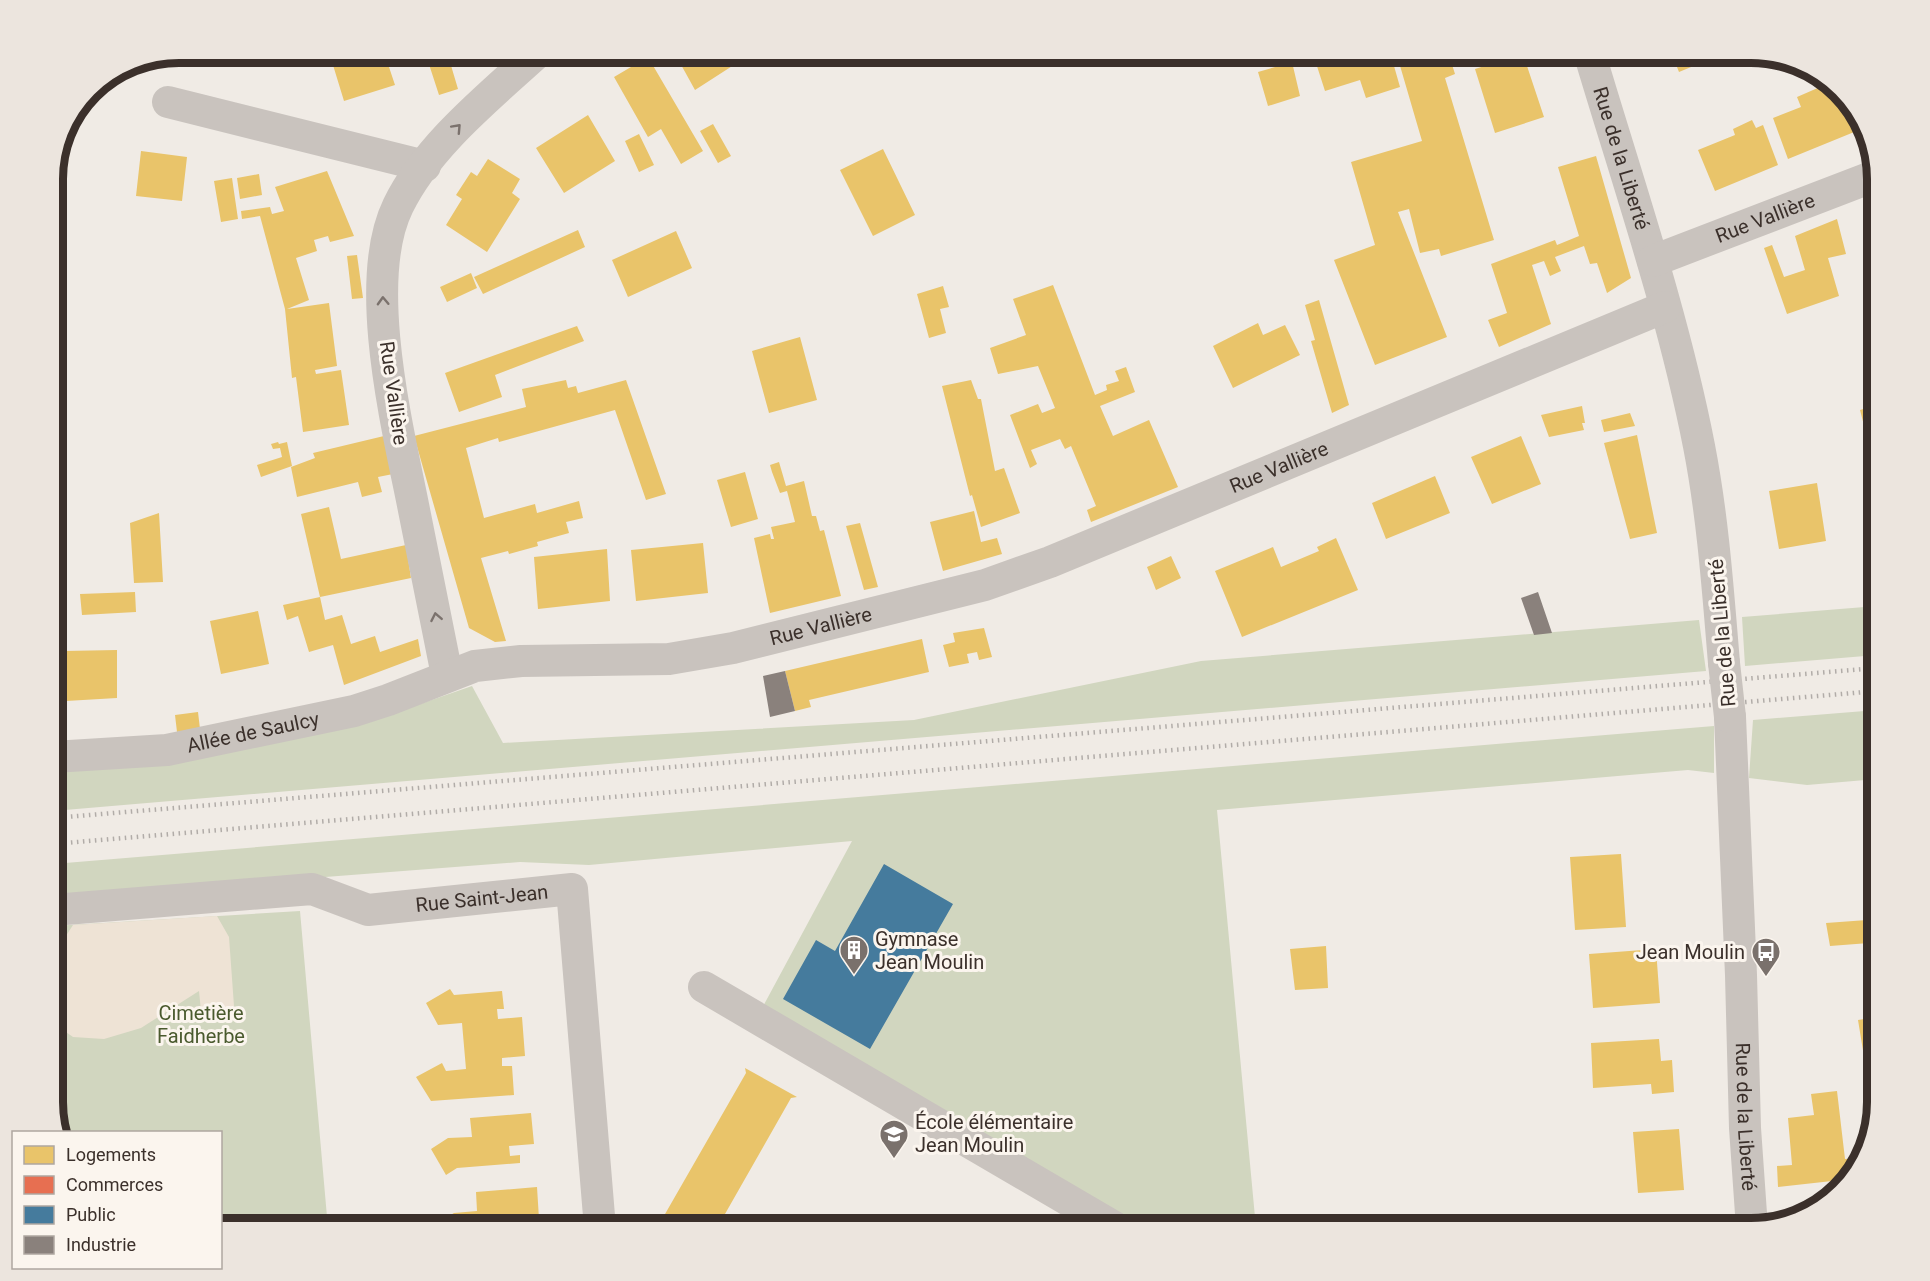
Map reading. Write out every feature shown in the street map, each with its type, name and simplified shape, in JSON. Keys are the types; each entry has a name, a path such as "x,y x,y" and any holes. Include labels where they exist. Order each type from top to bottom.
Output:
{"street":[{"name":"Rue Vallière","path":"526,63 459,126 425,166 398,205 386,242 384,312 399,432 447,675 476,666 496,663 669,658 701,654 760,642 985,585 1061,557 1665,307"},
{"name":"Rue de la Liberté","path":"1592,63 1653,261 1692,412 1705,477 1730,717 1742,975 1745,1128 1751,1218"},
{"path":"168,102 425,166"},
{"name":"Rue Vallière","path":"1653,261 1867,179"},
{"name":"Allée de Saulcy","path":"63,756 167,750 195,745 354,711 388,700 447,675"},
{"name":"Rue Saint-Jean","path":"63,909 312,889 368,910 572,889 599,1218"},
{"path":"704,987 1099,1218"}],"green space":[{"path":"1867,607 1867,656 1745,666 1742,617"},
{"path":"1699,620 1706,671 63,810 63,767 397,712 472,686 503,743 914,720 1201,661"},
{"path":"1867,711 1867,780 1807,785 1749,778 1753,720"},
{"path":"1714,726 1714,773 1688,770 1217,810 1255,1218 1122,1218 761,1010 852,841 589,865 520,862 63,897 63,863"},
{"name":"Cimetière Faidherbe","path":"300,911 327,1218 222,1218 222,1131 67,1131 63,1110 63,925"}],"shaded area":[{"path":"217,916 229,937 234,1006 201,1011 199,991 141,1028 104,1039 73,1037 63,1030 63,940 73,925"}],"building: Logements":[{"path":"332,63 388,63 395,85 344,101"},
{"path":"429,63 450,63 458,89 439,95"},
{"path":"638,63 652,63 703,151 681,164 661,129 648,137 614,77"},
{"path":"680,63 737,63 695,90"},
{"path":"1292,63 1300,96 1268,106 1258,72"},
{"path":"1316,63 1393,63 1400,87 1366,98 1360,80 1325,91"},
{"path":"1399,63 1452,63 1455,74 1445,78 1494,240 1441,256 1439,249 1420,253 1409,209 1398,212 1447,337 1375,365 1334,260 1375,245 1351,162 1422,141"},
{"path":"1494,63 1526,63 1544,117 1495,133 1475,69"},
{"path":"1675,63 1695,63 1696,65 1679,72"},
{"path":"1820,87 1821,90 1824,89 1843,108 1857,131 1788,159 1773,118 1801,107 1797,97"},
{"path":"588,115 615,161 564,193 536,148"},
{"path":"1752,120 1756,128 1763,125 1778,165 1715,191 1698,150 1735,135 1733,129"},
{"path":"713,124 731,156 718,163 700,131"},
{"path":"639,134 654,165 639,172 625,141"},
{"path":"883,149 915,215 873,236 840,170"},
{"path":"141,151 187,157 182,201 136,196"},
{"path":"1596,156 1631,278 1607,293 1597,263 1590,264 1584,246 1555,257 1561,271 1550,276 1544,261 1532,265 1551,324 1499,347 1488,320 1507,313 1491,264 1555,240 1557,245 1579,236 1558,167"},
{"path":"488,159 520,179 512,193 520,199 487,252 446,225 462,199 456,195 471,172 477,176"},
{"path":"327,171 354,236 330,242 328,236 314,240 317,251 296,258 309,300 287,309 329,303 337,366 315,370 316,374 341,370 349,425 303,432 296,377 292,378 285,309 260,216 242,219 241,211 270,207 272,214 284,211 275,187"},
{"path":"259,174 262,195 240,199 237,178"},
{"path":"232,178 238,219 221,222 214,181"},
{"path":"1837,219 1846,254 1828,258 1839,296 1787,314 1764,248 1772,245 1784,277 1805,270 1795,236"},
{"path":"578,230 585,247 483,294 474,277"},
{"path":"676,231 692,268 628,297 612,260"},
{"path":"357,255 363,298 352,299 347,256"},
{"path":"471,273 477,288 447,302 440,287"},
{"path":"1053,285 1095,395 1107,390 1106,385 1119,381 1115,371 1126,367 1135,392 1100,406 1113,436 1149,420 1178,487 1091,522 1087,510 1096,506 1071,446 1065,449 1060,439 1031,450 1037,464 1030,468 1010,415 1038,404 1042,413 1055,408 1038,366 998,374 990,348 1026,335 1013,299"},
{"path":"943,286 949,307 940,309 946,333 929,338 917,294"},
{"path":"1319,300 1349,405 1332,413 1311,341 1315,340 1305,305"},
{"path":"1258,323 1263,335 1285,325 1300,355 1233,388 1213,346"},
{"path":"577,326 584,341 495,375 502,397 459,412 445,373"},
{"path":"800,337 817,400 769,413 752,351"},
{"path":"566,380 568,388 576,386 578,393 626,380 666,494 646,500 615,410 499,442 498,438 466,448 484,518 535,504 537,513 579,501 583,518 566,522 569,533 537,542 538,546 509,554 508,551 481,558 506,641 495,642 469,628 414,436 526,407 522,389"},
{"path":"971,380 978,399 981,399 995,471 1004,468 1020,513 981,527 972,495 970,496 942,386"},
{"path":"1582,406 1584,430 1549,437 1541,415"},
{"path":"1867,408 1867,437 1860,410"},
{"path":"1630,413 1635,426 1604,432 1601,420"},
{"path":"1637,435 1657,533 1630,539 1604,443"},
{"path":"384,436 393,474 378,477 382,492 362,497 358,482 297,497 291,467 315,458 313,453"},
{"path":"1521,436 1541,484 1492,504 1471,457"},
{"path":"278,442 279,444 287,442 292,466 261,477 257,465 282,457 280,448 273,449 271,444"},
{"path":"779,462 786,486 804,481 812,516 816,516 820,531 824,530 841,596 770,613 754,538 770,534 771,539 774,539 771,527 795,522 787,491 780,493 770,465"},
{"path":"745,472 758,519 731,527 717,480"},
{"path":"1435,476 1450,513 1386,539 1372,503"},
{"path":"1817,483 1826,541 1779,549 1769,491"},
{"path":"329,507 341,559 406,545 411,578 320,597 301,514"},
{"path":"974,511 981,542 997,538 1002,554 943,571 930,522"},
{"path":"159,513 163,582 134,583 130,523"},
{"path":"860,523 878,587 864,590 846,526"},
{"path":"1336,538 1358,590 1242,637 1215,571 1273,547 1281,567 1319,551 1317,547"},
{"path":"703,543 708,593 636,601 631,550"},
{"path":"607,549 610,601 538,609 534,557"},
{"path":"1171,556 1181,578 1156,590 1147,567"},
{"path":"135,592 136,612 82,615 80,594"},
{"path":"320,597 325,620 342,615 351,644 375,636 380,652 418,639 421,656 344,685 333,645 309,652 298,616 287,620 283,605"},
{"path":"258,611 269,664 221,674 210,621"},
{"path":"984,628 992,657 979,660 977,652 967,654 969,663 949,667 943,645 955,642 953,633"},
{"path":"922,639 929,672 809,700 811,707 795,711 785,671"},
{"path":"117,650 117,698 66,701 64,651"},
{"path":"198,712 200,729 177,732 175,715"},
{"path":"1621,854 1626,927 1575,930 1570,857"},
{"path":"1867,920 1867,943 1830,946 1826,923"},
{"path":"1326,946 1328,988 1295,990 1290,949"},
{"path":"1656,949 1660,1003 1593,1008 1589,954"},
{"path":"450,989 454,995 502,991 504,1009 497,1009 498,1019 522,1017 525,1056 502,1058 502,1066 512,1066 514,1095 431,1101 416,1077 442,1063 446,1071 466,1069 462,1023 438,1025 426,1003"},
{"path":"1867,1019 1867,1075 1858,1020"},
{"path":"1659,1039 1661,1061 1672,1060 1674,1092 1652,1094 1651,1084 1593,1088 1591,1043"},
{"path":"745,1068 797,1097 791,1098 723,1218 663,1218 746,1073"},
{"path":"1837,1091 1845,1159 1853,1158 1836,1181 1778,1187 1777,1166 1792,1165 1788,1118 1814,1115 1811,1094"},
{"path":"531,1113 534,1144 509,1146 510,1156 520,1155 520,1163 457,1168 446,1175 431,1149 448,1138 472,1137 470,1118"},
{"path":"1679,1129 1684,1190 1638,1193 1633,1132"},
{"path":"537,1187 539,1218 445,1218 454,1213 477,1211 476,1192"}],"building: Commerces":[{"path":"63,624 66,697 63,697"}],"building: Public":[{"name":"Gymnase Jean Moulin","path":"884,864 953,904 870,1049 783,999 816,940 835,951"}],"building: Industrie":[{"path":"1538,592 1552,633 1534,635 1521,598"},
{"path":"785,671 795,711 770,717 763,676"}],"railway":[{"path":"63,817 1867,669"},
{"path":"63,843 1867,692"}],"place":[{"name":"Gymnase Jean Moulin","path":"854,976"},
{"name":"Jean Moulin","path":"1766,978"},
{"name":"École élémentaire Jean Moulin","path":"894,1160"}]}
